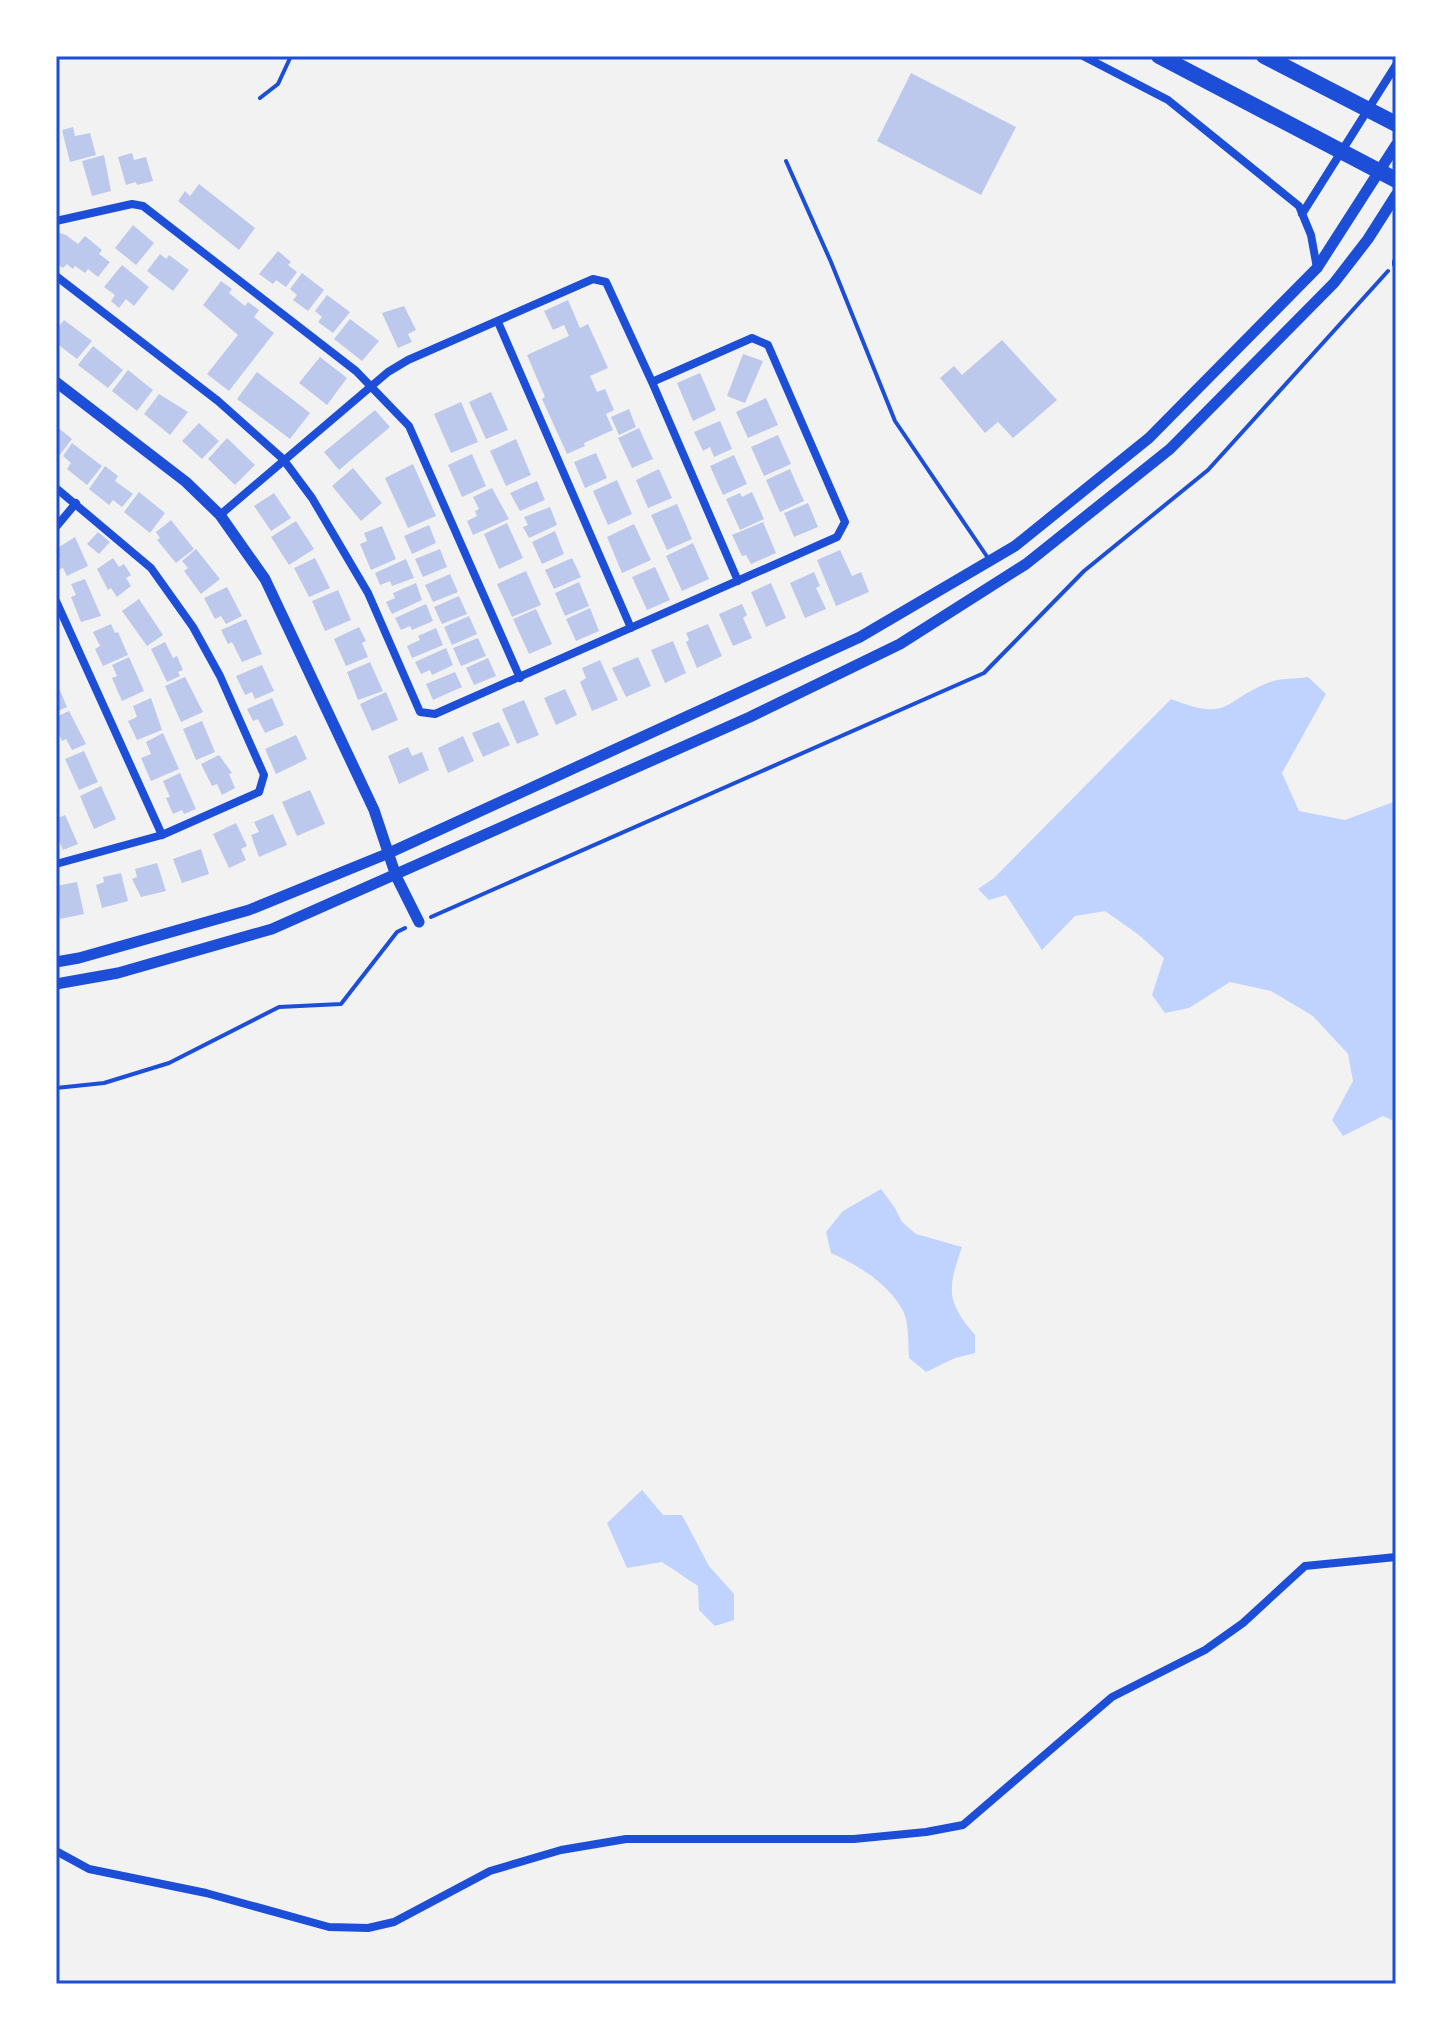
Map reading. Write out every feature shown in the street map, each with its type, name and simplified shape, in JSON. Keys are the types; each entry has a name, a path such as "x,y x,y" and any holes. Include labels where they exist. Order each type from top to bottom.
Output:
{"highway":[{"path":"1159,56 1396,180"},
{"path":"1264,56 1396,124"}],"street":[{"path":"1083,56 1168,100 1299,206 1311,235 1317,268"},
{"path":"1302,214 1396,65"},
{"path":"56,962 249,910 389,853 860,637 1015,546 1149,438 1317,268 1396,145"},
{"path":"56,984 118,973 272,929 750,717 900,644 1026,564 1170,449 1334,283 1368,239 1396,195"},
{"path":"56,221 132,204 143,206 372,385 409,426 520,678"},
{"path":"56,276 218,401 283,459 312,498 368,593 420,712 435,714 837,537 845,522 768,345 752,338 652,382"},
{"path":"220,515 372,385 408,360 593,279 606,282 738,581"},
{"path":"498,322 631,628"},
{"path":"56,382 186,482 220,515 265,579 374,810 396,876 419,922"},
{"path":"56,488 151,568 193,627 220,676 264,775 259,792 162,835 56,864"},
{"path":"56,527 76,503"},
{"path":"56,601 162,835"},
{"path":"56,1851 89,1869 206,1893 329,1927 368,1928 394,1922 490,1871 561,1850 626,1839 854,1839 963,1825 1112,1697 1205,1650 1243,1623 1305,1566 1396,1557"}],"lane":[{"path":"786,161 831,262 895,421 989,560"}],"path":[{"path":"260,98 278,84 291,56"},
{"path":"56,1088 104,1083 169,1063 279,1007 341,1004 397,932 984,673 1084,571 1208,470 1396,263"}],"water":[{"path":"1308,677 1326,694 1282,773 1299,811 1345,820 1396,801 1396,1122 1383,1116 1343,1136 1332,1120 1353,1081 1348,1054 1313,1016 1271,991 1230,982 1189,1008 1165,1013 1152,995 1164,958 1139,935 1105,911 1075,916 1042,950 1006,895 989,900 978,889 994,878 1171,699 1190,706 1216,709 1270,682"},
{"path":"881,1189 902,1222 916,1234 962,1247 952,1293 958,1312 975,1335 975,1353 955,1358 926,1372 909,1358 906,1318 891,1294 863,1270 831,1253 826,1232 843,1211"},
{"path":"642,1490 663,1515 682,1515 709,1566 734,1594 734,1620 715,1626 699,1610 698,1586 662,1562 627,1568 607,1523"}],"building":[{"path":"911,73 1016,127 981,195 877,141"},
{"path":"73,127 75,136 90,133 96,155 70,162 62,130"},
{"path":"132,153 134,160 146,157 153,181 126,185 118,157"},
{"path":"104,155 111,191 92,196 82,161"},
{"path":"199,184 255,228 239,250 178,201 185,191 190,196"},
{"path":"133,225 154,243 136,265 115,248"},
{"path":"56,232 78,244 85,236 102,250 99,254 110,262 98,277 88,269 85,273 67,264 63,268 56,263"},
{"path":"278,251 297,272 286,287 276,280 273,284 259,274"},
{"path":"160,254 166,259 169,255 189,270 173,291 147,271"},
{"path":"122,265 149,287 134,306 126,299 119,308 111,301 115,295 104,287"},
{"path":"302,273 324,290 308,311 293,300 297,295 290,289"},
{"path":"221,281 232,289 229,293 245,306 248,302 259,310 254,317 274,333 229,391 207,374 238,335 203,305"},
{"path":"327,295 350,312 333,333 318,322 322,317 315,311"},
{"path":"568,300 580,328 588,324 608,368 590,376 597,392 605,389 614,410 606,414 613,430 567,454 542,399 545,397 527,355 569,336 564,325 553,330 544,311"},
{"path":"404,306 416,330 408,334 412,342 398,348 382,313"},
{"path":"350,319 379,341 362,361 334,339"},
{"path":"64,320 92,341 77,359 56,343 56,330"},
{"path":"1002,340 1057,400 1013,438 998,422 985,433 940,378 954,366 962,375"},
{"path":"93,346 123,370 108,388 78,365"},
{"path":"743,354 763,361 745,403 727,396"},
{"path":"320,357 347,378 327,405 299,383"},
{"path":"128,370 153,390 137,411 112,391"},
{"path":"257,372 310,413 290,439 237,399"},
{"path":"700,373 716,410 693,421 677,383"},
{"path":"491,392 508,430 486,439 469,402"},
{"path":"159,394 188,412 170,435 144,414"},
{"path":"766,398 778,425 748,438 736,412"},
{"path":"461,402 478,442 451,453 434,414"},
{"path":"629,409 636,427 619,435 611,417"},
{"path":"375,410 390,427 339,470 324,452"},
{"path":"720,421 732,449 714,457 710,447 703,451 694,432"},
{"path":"199,423 219,441 202,459 182,441"},
{"path":"56,426 72,439 59,456 56,453"},
{"path":"639,428 653,459 632,468 618,438"},
{"path":"778,435 791,464 764,476 751,447"},
{"path":"227,438 255,465 235,485 208,459"},
{"path":"516,439 531,475 506,486 490,451"},
{"path":"72,443 102,466 87,485 67,469 71,463 63,456"},
{"path":"596,453 607,478 585,488 574,462"},
{"path":"472,454 486,486 462,497 448,465"},
{"path":"734,455 747,484 723,495 710,466"},
{"path":"413,464 436,516 408,528 385,478"},
{"path":"105,466 118,476 115,481 133,494 122,507 113,500 109,505 89,489"},
{"path":"353,468 382,503 361,521 332,486"},
{"path":"659,469 672,498 648,508 636,480"},
{"path":"790,469 804,501 780,512 766,480"},
{"path":"617,480 632,514 608,525 593,491"},
{"path":"537,481 545,500 520,511 510,493"},
{"path":"492,488 509,519 473,535 467,521 477,516 475,511 479,509 473,497"},
{"path":"139,492 165,513 150,533 124,512"},
{"path":"752,492 764,519 740,530 726,499"},
{"path":"274,493 291,518 271,531 254,506"},
{"path":"808,503 818,527 794,537 784,513"},
{"path":"677,504 692,539 667,550 651,515"},
{"path":"550,507 557,525 529,538 523,527 528,525 524,517"},
{"path":"171,520 194,549 176,563 157,540 160,538 156,532"},
{"path":"296,521 314,549 289,565 271,537"},
{"path":"763,522 776,553 751,564 746,555 742,556 732,535"},
{"path":"507,523 523,558 499,569 484,534"},
{"path":"634,524 651,560 622,573 607,537"},
{"path":"429,525 436,543 412,554 404,536"},
{"path":"382,526 396,559 371,570 360,544 367,541 364,533"},
{"path":"555,531 564,554 542,564 532,542"},
{"path":"98,532 110,542 99,554 87,544"},
{"path":"75,537 88,566 67,576 63,568 58,570 56,562 60,560 56,549"},
{"path":"693,543 709,579 682,591 666,556"},
{"path":"196,549 220,579 201,594 184,571 188,568 182,561"},
{"path":"440,549 447,567 423,577 415,559"},
{"path":"840,550 852,576 861,572 869,592 836,606 817,560"},
{"path":"113,558 119,567 124,564 131,575 126,578 131,586 117,597 111,588 108,590 97,569"},
{"path":"315,558 330,588 309,597 294,568"},
{"path":"572,558 581,577 554,589 545,570"},
{"path":"406,559 414,578 392,586 390,581 380,585 375,573"},
{"path":"655,567 670,600 647,610 632,577"},
{"path":"526,571 541,605 512,617 497,584"},
{"path":"814,572 820,586 816,588 826,609 805,618 790,583"},
{"path":"450,574 458,592 433,602 425,585"},
{"path":"85,579 101,616 81,622 71,597 76,595 71,584"},
{"path":"579,582 589,606 565,616 555,593"},
{"path":"416,583 422,600 392,614 386,602 395,598 393,593"},
{"path":"771,583 786,618 766,627 751,592"},
{"path":"227,587 242,616 226,624 221,616 215,619 204,598"},
{"path":"338,590 351,620 325,631 312,601"},
{"path":"459,596 467,614 442,624 434,607"},
{"path":"139,599 163,635 147,646 122,611"},
{"path":"426,604 433,621 412,630 410,626 401,630 395,618"},
{"path":"742,604 747,615 743,618 752,638 733,646 719,614"},
{"path":"590,608 599,631 576,641 566,619"},
{"path":"536,609 552,644 529,654 513,619"},
{"path":"469,616 477,634 452,645 444,627"},
{"path":"246,619 262,654 242,662 232,642 228,644 221,630"},
{"path":"111,624 128,655 103,666 95,649 100,646 93,632"},
{"path":"708,624 722,656 697,668 686,642 689,640 686,633"},
{"path":"359,627 366,641 362,643 368,657 346,666 334,639"},
{"path":"436,628 443,645 412,658 407,646 420,640 418,636"},
{"path":"478,638 486,656 461,666 453,648"},
{"path":"673,641 686,673 665,683 651,650"},
{"path":"165,642 173,658 177,656 183,670 178,672 180,676 167,682 151,649"},
{"path":"446,648 453,665 432,675 430,670 421,674 415,662"},
{"path":"129,657 144,691 122,701 112,678 117,676 112,665"},
{"path":"638,657 651,686 626,697 612,668"},
{"path":"488,658 496,676 474,685 466,668"},
{"path":"600,660 618,700 592,711 580,682 586,678 582,668"},
{"path":"370,662 383,691 358,700 347,672"},
{"path":"262,665 274,691 255,699 252,692 245,695 236,676"},
{"path":"455,672 462,687 433,700 426,684"},
{"path":"185,677 203,712 181,722 165,686"},
{"path":"56,681 67,707 56,712"},
{"path":"565,689 577,715 556,725 544,698"},
{"path":"386,692 398,720 372,731 360,704"},
{"path":"151,698 162,730 137,740 128,721 137,717 133,706"},
{"path":"272,698 284,725 265,733 258,719 253,721 247,709"},
{"path":"524,700 539,735 517,744 502,709"},
{"path":"69,711 86,744 72,750 66,739 62,741 56,728 56,717"},
{"path":"202,721 215,752 196,760 183,729"},
{"path":"499,722 510,745 483,757 472,733"},
{"path":"163,733 179,769 151,781 141,758 151,754 146,742"},
{"path":"296,735 307,759 276,774 265,749"},
{"path":"463,736 474,761 448,773 438,748"},
{"path":"408,747 412,756 422,752 429,770 399,784 388,756"},
{"path":"84,751 98,782 79,790 65,759"},
{"path":"219,755 232,773 229,774 235,788 222,795 217,784 212,786 201,764"},
{"path":"180,773 196,809 173,814 163,781"},
{"path":"101,786 116,819 94,829 80,796"},
{"path":"310,790 325,824 297,836 282,802"},
{"path":"273,814 287,845 259,857 251,835 259,832 254,822"},
{"path":"65,815 78,844 63,850 59,841 56,842 56,819"},
{"path":"236,823 247,846 241,849 246,860 229,868 213,834"},
{"path":"201,849 209,874 182,883 173,859"},
{"path":"157,863 166,891 141,897 132,879 137,877 135,869"},
{"path":"121,873 128,901 102,908 96,885 104,882 103,877"},
{"path":"77,882 84,914 60,919 56,886"}]}
